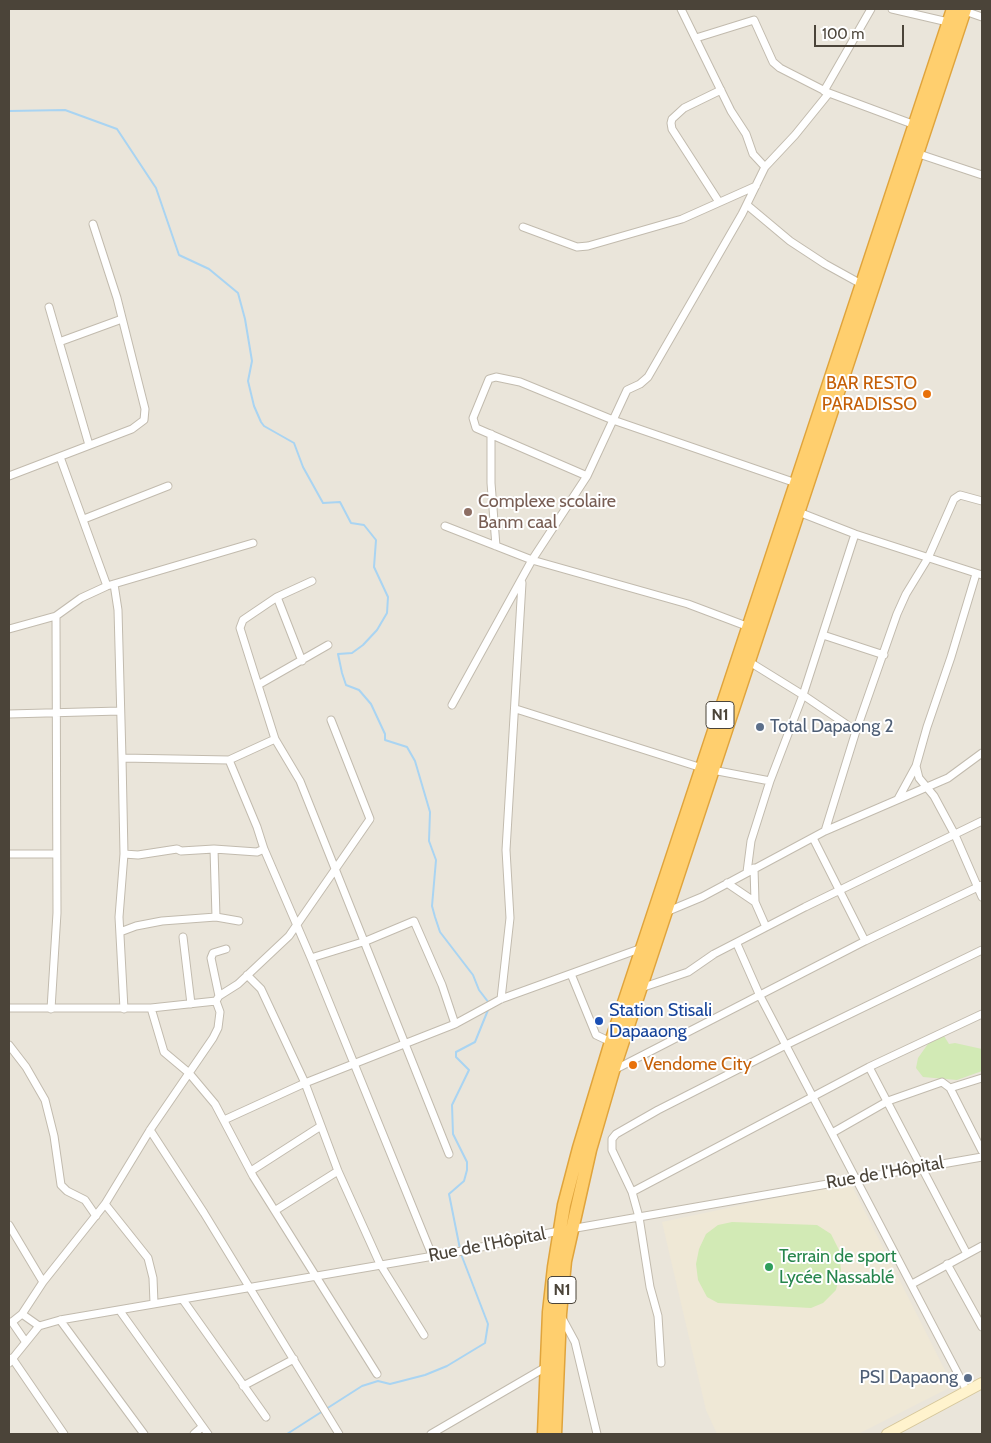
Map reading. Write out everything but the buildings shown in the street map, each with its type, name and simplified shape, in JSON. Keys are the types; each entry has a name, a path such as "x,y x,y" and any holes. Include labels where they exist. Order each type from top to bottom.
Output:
{"highway":[{"name":"N1","path":"743,659 750,627 793,510 796,483 863,285 912,152 915,125 948,22 960,9"},
{"name":"N1","path":"544,1434 546,1366 553,1276 565,1230 613,1071 641,988 661,912 707,769 960,9"},
{"name":"N1","path":"555,1434 565,1230 574,1166 611,1042 642,948 661,912"}],"main road":[{"path":"888,1434 982,1383"}],"street":[{"path":"681,9 721,90 746,134 753,154 765,167"},
{"path":"452,705 532,560 587,476 627,390 640,384 648,377 747,205 765,167 826,92 871,9"},
{"path":"892,9 948,22"},
{"path":"960,9 982,17"},
{"path":"696,38 751,19 754,20 774,62 780,68 826,92 915,125"},
{"path":"719,202 672,130 671,123 672,119 684,108 721,90"},
{"path":"912,152 982,175"},
{"path":"523,228 577,247 588,246 682,218 756,186"},
{"path":"747,205 790,241 825,264 863,285"},
{"path":"9,476 132,429 144,420 145,408 122,319 93,224"},
{"path":"49,308 89,445"},
{"path":"59,342 122,319"},
{"path":"587,476 476,428 473,418 492,377 520,382 614,420 796,483"},
{"path":"491,434 490,471 496,546"},
{"path":"60,457 118,610 124,854 120,932 124,1009"},
{"path":"84,519 168,486"},
{"path":"825,830 856,731 900,607 928,558 957,496 964,495 982,501"},
{"path":"793,510 855,534 979,574 927,727 916,766 898,799"},
{"path":"445,526 532,560 688,604 750,627"},
{"path":"766,927 755,902 750,870 751,841 770,781 803,695 855,534"},
{"path":"9,629 56,616 86,595 110,585 253,543"},
{"path":"312,581 277,597 240,624 275,739 300,781 335,870 366,941 449,1154"},
{"path":"501,999 510,918 506,850 516,708 522,581"},
{"path":"277,597 302,661"},
{"path":"52,1009 57,913 58,712 56,616"},
{"path":"823,635 884,655"},
{"path":"258,685 328,645"},
{"path":"743,659 803,695 856,731"},
{"path":"516,708 707,769 770,781"},
{"path":"9,714 120,711"},
{"path":"9,1008 124,1009 191,1004 218,999 238,984 282,943 297,926 370,819 331,720"},
{"path":"122,758 229,760 275,739"},
{"path":"661,912 727,883 825,830 958,772 982,753"},
{"path":"229,760 432,1255"},
{"path":"916,766 919,778 927,787 955,835 980,887 982,897"},
{"path":"641,988 681,975 714,954 766,927 982,821"},
{"path":"813,838 865,941"},
{"path":"124,854 138,855 177,849 181,851 214,849 257,852 264,849"},
{"path":"214,849 216,917"},
{"path":"9,854 56,854"},
{"path":"727,883 755,902"},
{"path":"613,1071 865,941 980,887"},
{"path":"120,932 136,926 162,921 216,917 239,921"},
{"path":"311,958 366,941 414,921 442,985 455,1024"},
{"path":"183,937 191,1004"},
{"path":"736,944 760,996 814,1096 854,1178 912,1284 967,1391"},
{"path":"25,1341 11,1322 22,1314 43,1282 105,1204 150,1130 218,1028 220,1012 211,958 214,954 226,948"},
{"path":"224,1120 304,1083 455,1024 501,999 642,948"},
{"path":"661,1363 660,1330 650,1286 639,1217 632,1192 612,1150 612,1138 658,1110 786,1045 982,950"},
{"path":"247,974 261,989 304,1083 338,1171 380,1264 424,1334"},
{"path":"571,974 596,1035 611,1042"},
{"path":"150,1008 164,1052 189,1073 215,1104 250,1171 378,1374"},
{"path":"632,1192 869,1067 982,1014"},
{"path":"9,1045 26,1067 47,1107 54,1136 61,1185 67,1191 85,1200 96,1216"},
{"path":"869,1067 967,1254"},
{"path":"950,1088 982,1078"},
{"path":"832,1133 888,1101 942,1082 950,1088 982,1151"},
{"path":"250,1171 321,1126"},
{"path":"150,1130 340,1434"},
{"name":"Rue de l'Hôpital","path":"39,1326 60,1320 120,1311 154,1303 183,1300 921,1166 982,1157"},
{"path":"276,1210 338,1171"},
{"path":"105,1204 148,1258 153,1278 154,1303"},
{"path":"9,1226 43,1282"},
{"path":"912,1284 982,1246"},
{"path":"947,1264 982,1327"},
{"path":"183,1300 242,1386 266,1417"},
{"path":"120,1311 208,1434"},
{"path":"22,1314 39,1326 25,1341 11,1361 64,1434"},
{"path":"560,1314 575,1342 597,1434"},
{"path":"60,1320 144,1434"},
{"path":"242,1386 294,1359"},
{"path":"431,1434 546,1366"},
{"path":"194,1434 202,1427"},
{"path":"332,1434 335,1427"}],"shaded area":[{"path":"9,9 982,9 982,1434 9,1434"},
{"path":"850,1182 953,1386 858,1434 717,1434 706,1410 662,1222"}],"green space":[{"path":"944,1036 949,1044 955,1043 982,1049 982,1071 957,1080 923,1077 916,1068 918,1058 930,1041"},
{"name":"Terrain de sport Lycée Nassablé","path":"732,1222 817,1225 831,1234 839,1250 841,1270 836,1290 823,1303 811,1308 718,1303 707,1297 698,1280 696,1264 699,1249 706,1234 718,1225"}],"waterway":[{"path":"9,111 65,110 117,129 156,188 179,255 209,269 238,293 245,319 252,361 248,381 254,406 261,422 264,426 294,443 303,467 323,503 340,502 351,523 364,525 376,540 374,567 388,597 387,613 377,630 363,645 352,653 338,654 342,673 346,685 359,690 371,704 385,734 385,740 407,747 415,761 430,812 429,841 436,860 432,906 435,917 440,932 473,975 479,990 489,1003"},
{"path":"460,1249 449,1194 464,1181 467,1162 453,1134 452,1105 469,1070 456,1057 456,1052 475,1042 488,1010"},
{"path":"287,1434 362,1386 378,1381 390,1384 425,1375 447,1366 485,1343 488,1324 461,1254"}],"place":[{"name":"BAR RESTO PARADISSO","path":"927,394"},
{"name":"Complexe scolaire Banm caal","path":"468,512"},
{"name":"Total Dapaong 2","path":"760,727"},
{"name":"Station Stisali Dapaaong","path":"599,1021"},
{"name":"Vendome City","path":"633,1065"},
{"name":"Terrain de sport Lycée Nassablé","path":"769,1267"},
{"name":"PSI Dapaong","path":"968,1378"}]}
